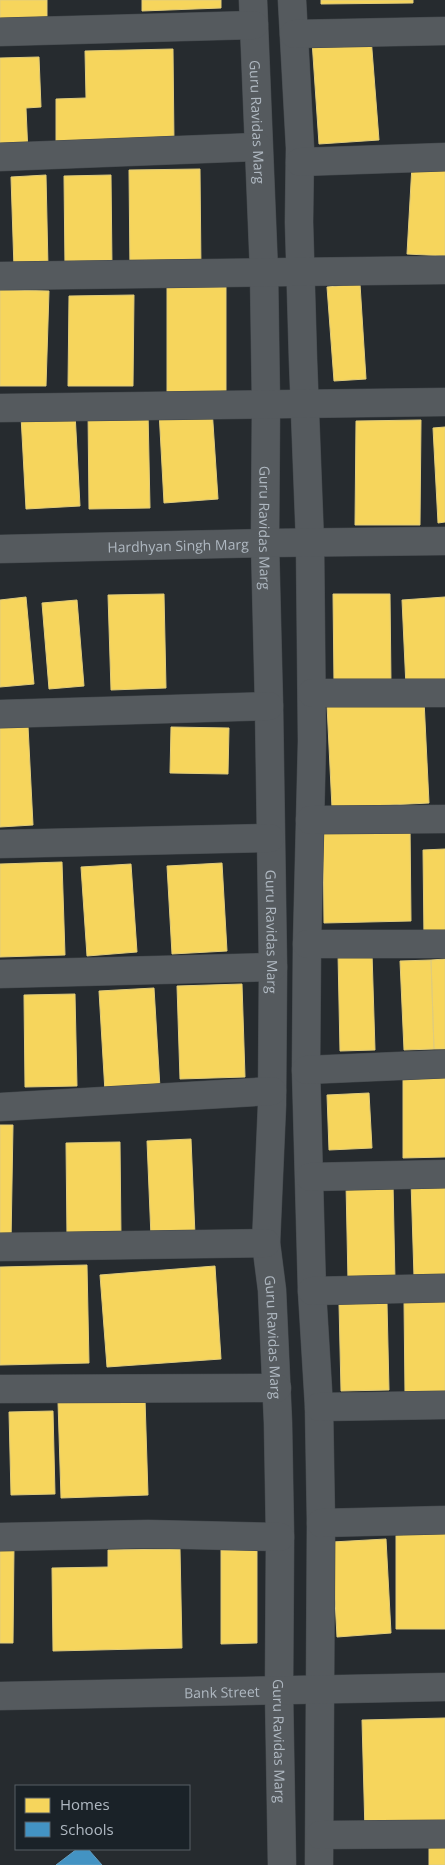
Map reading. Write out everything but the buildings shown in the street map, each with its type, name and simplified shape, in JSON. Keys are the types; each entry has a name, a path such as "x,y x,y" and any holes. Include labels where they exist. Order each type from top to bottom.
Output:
{"street":[{"path":"292,0 300,162 301,272 310,543 312,693 306,1070 312,1291 319,1407 321,1523 319,1865"},
{"path":"0,32 254,13"},
{"name":"Guru Ravidas Marg","path":"254,13 264,272 266,404 265,543 270,706 270,838 273,967 272,1091 266,1243 272,1290 277,1388 282,1865"},
{"path":"294,34 445,31"},
{"path":"0,157 258,147"},
{"path":"300,162 445,157"},
{"path":"0,276 445,270"},
{"path":"0,408 445,402"},
{"name":"Hardhyan Singh Marg","path":"0,549 445,541"},
{"path":"312,693 445,693"},
{"path":"0,714 270,706"},
{"path":"310,820 445,819"},
{"path":"0,844 270,838"},
{"path":"307,944 445,944"},
{"path":"0,974 273,967"},
{"path":"306,1070 445,1064"},
{"path":"0,1107 272,1091"},
{"path":"310,1177 445,1174"},
{"path":"0,1247 266,1243"},
{"path":"312,1291 445,1288"},
{"path":"0,1389 277,1388"},
{"path":"319,1407 445,1405"},
{"path":"321,1523 445,1520"},
{"path":"0,1537 148,1534 280,1537"},
{"name":"Bank Street","path":"0,1696 279,1692 445,1687"},
{"path":"320,1835 445,1834"}]}
